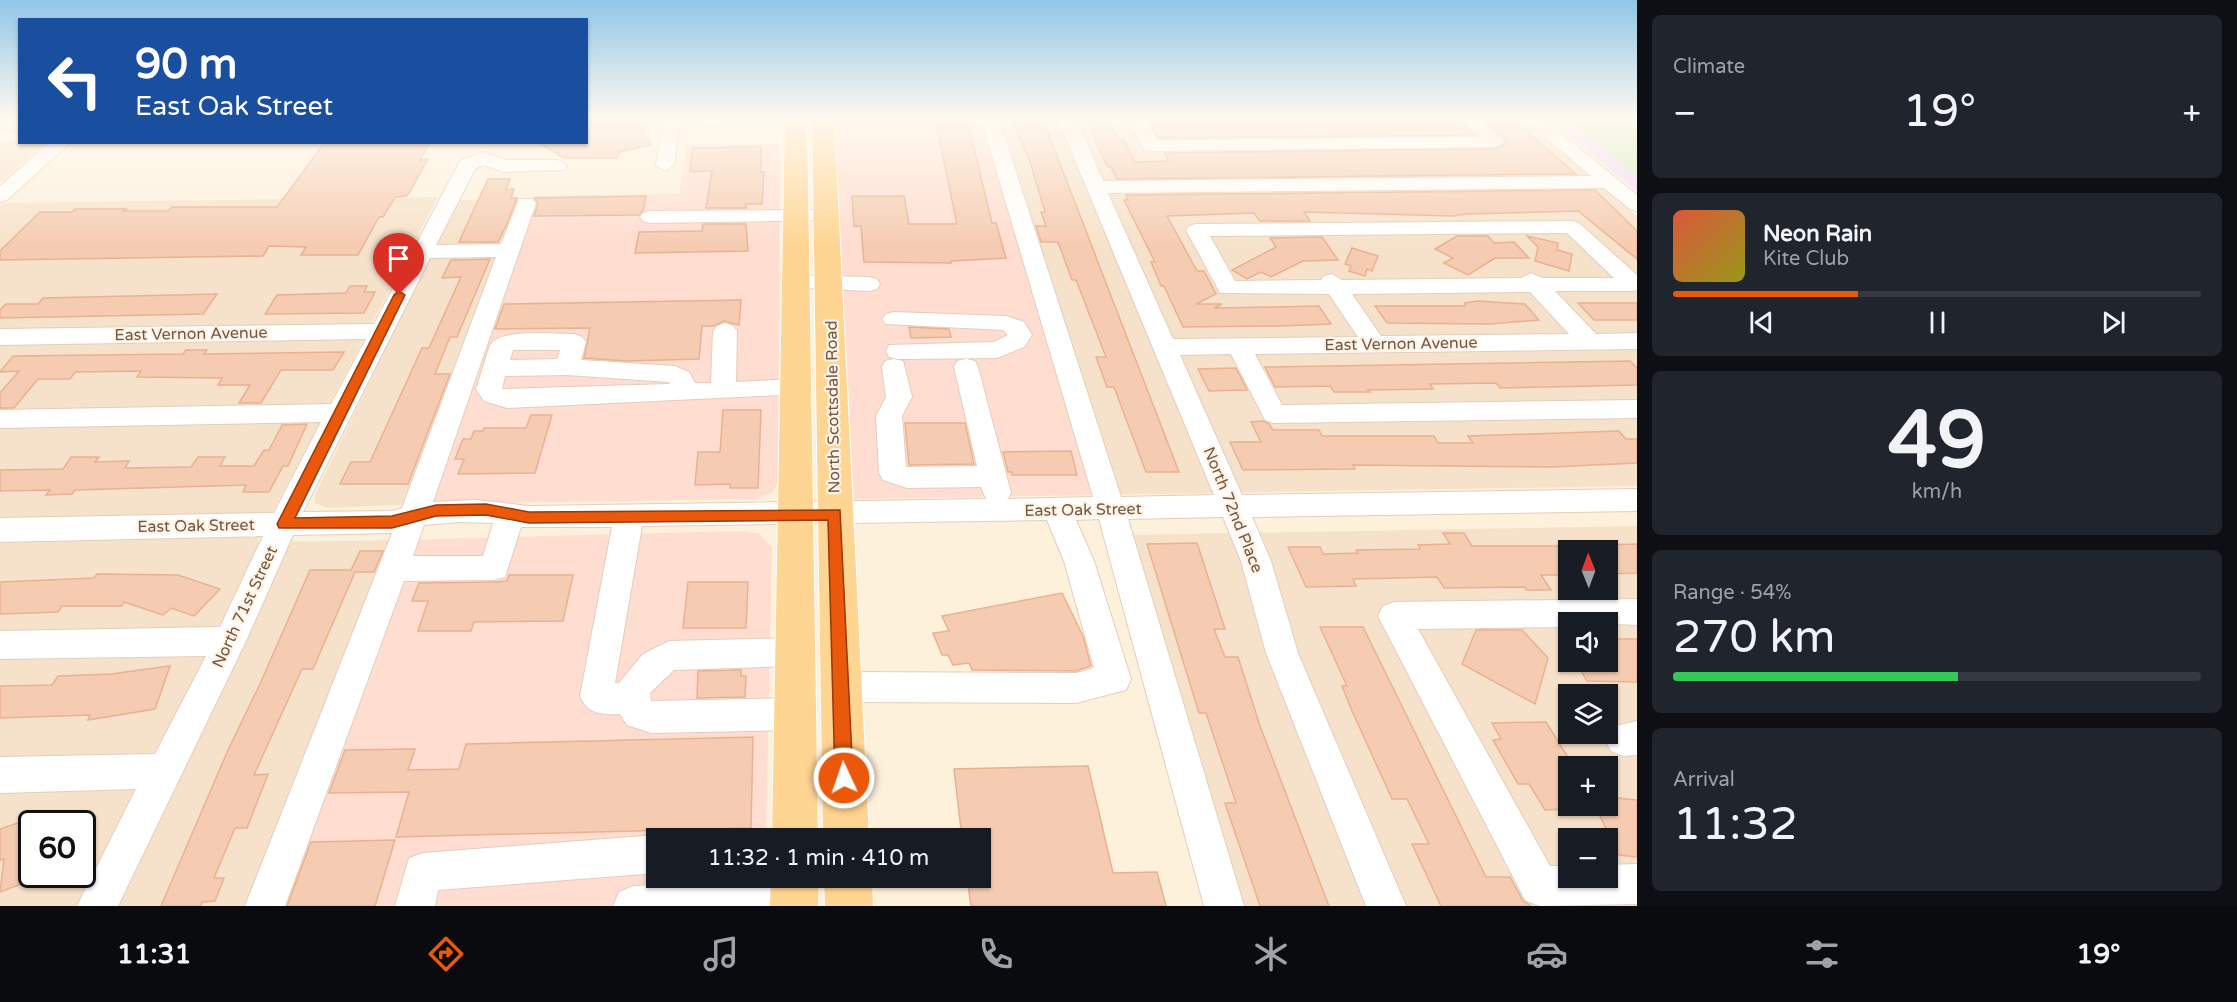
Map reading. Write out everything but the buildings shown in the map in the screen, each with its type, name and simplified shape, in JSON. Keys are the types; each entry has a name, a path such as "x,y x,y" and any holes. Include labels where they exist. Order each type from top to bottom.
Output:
{"main road":[{"path":"795,828 794,282 795,217 801,161"},
{"name":"North Scottsdale Road","path":"815,161 827,216 846,828"},
{"path":"848,888 849,906"}],"street":[{"path":"0,196 40,161"},
{"name":"North 71st Street","path":"97,906 230,641 339,413 467,165 476,161"},
{"name":"North 71st Street","path":"492,161 504,166 558,166"},
{"path":"1003,161 1109,509 1224,906"},
{"name":"North 72nd Place","path":"1086,161 1256,561 1282,653 1386,906"},
{"path":"1584,161 1637,205"},
{"path":"1097,187 1609,182"},
{"path":"265,906 393,569 410,514 526,203"},
{"path":"650,217 827,216"},
{"path":"1572,227 1634,284 1534,283 1334,284 1228,288 1196,230 1572,227"},
{"path":"421,252 509,250"},
{"path":"794,282 869,284"},
{"path":"1534,283 1590,342"},
{"path":"1334,284 1375,345"},
{"path":"999,322 1005,325 1006,333 1004,338 993,341 905,336 999,322"},
{"name":"East Vernon Avenue","path":"0,337 381,331"},
{"path":"723,391 725,331"},
{"path":"905,336 899,397 889,417 893,473 907,478 993,476"},
{"path":"687,392 680,378 675,374 641,374 567,368 572,341 507,342 502,345 489,389 494,395 507,399 794,388"},
{"name":"East Vernon Avenue","path":"1165,347 1637,341"},
{"path":"1239,346 1274,414 1637,409"},
{"path":"966,367 1002,512"},
{"path":"0,419 339,413"},
{"path":"410,514 501,493"},
{"name":"East Oak Street","path":"0,530 284,524 410,514 432,528 483,527 518,520 629,516 1002,512 1637,500"},
{"path":"841,687 1076,688 1114,679 1079,561 1058,511"},
{"path":"629,516 597,696 601,699 632,698"},
{"path":"393,569 494,568 518,520"},
{"path":"1637,612 1394,616 1539,886 1637,884"},
{"path":"0,645 230,641"},
{"path":"795,652 669,656 644,673 633,688 632,698 634,708 639,714 651,717 795,714"},
{"path":"0,776 165,771"},
{"path":"415,906 423,872 646,855"},
{"path":"633,906 794,895"}],"shaded area":[{"path":"0,161 24,161 0,182"},
{"path":"684,161 780,161 778,482 773,492 757,499 422,504 533,196 679,194"},
{"path":"836,161 999,161 1096,495 854,499"},
{"path":"999,161 1573,161 1637,216 1637,486 1096,495"},
{"path":"1601,161 1637,161 1637,191"},
{"path":"438,197 257,542 397,540 253,906 0,906 0,206 3,203"},
{"path":"532,199 422,504 328,508 315,503 315,495 457,200"},
{"path":"1637,526 1637,906 1233,906 1121,535"},
{"path":"739,531 760,534 772,548 766,828 646,828 646,888 765,888 764,906 253,906 397,540"}],"green space":[{"path":"1620,161 1637,161 1637,175"}],"route":[{"path":"399,295 284,524 392,522 436,511 486,510 529,517 835,514 844,778"}]}
